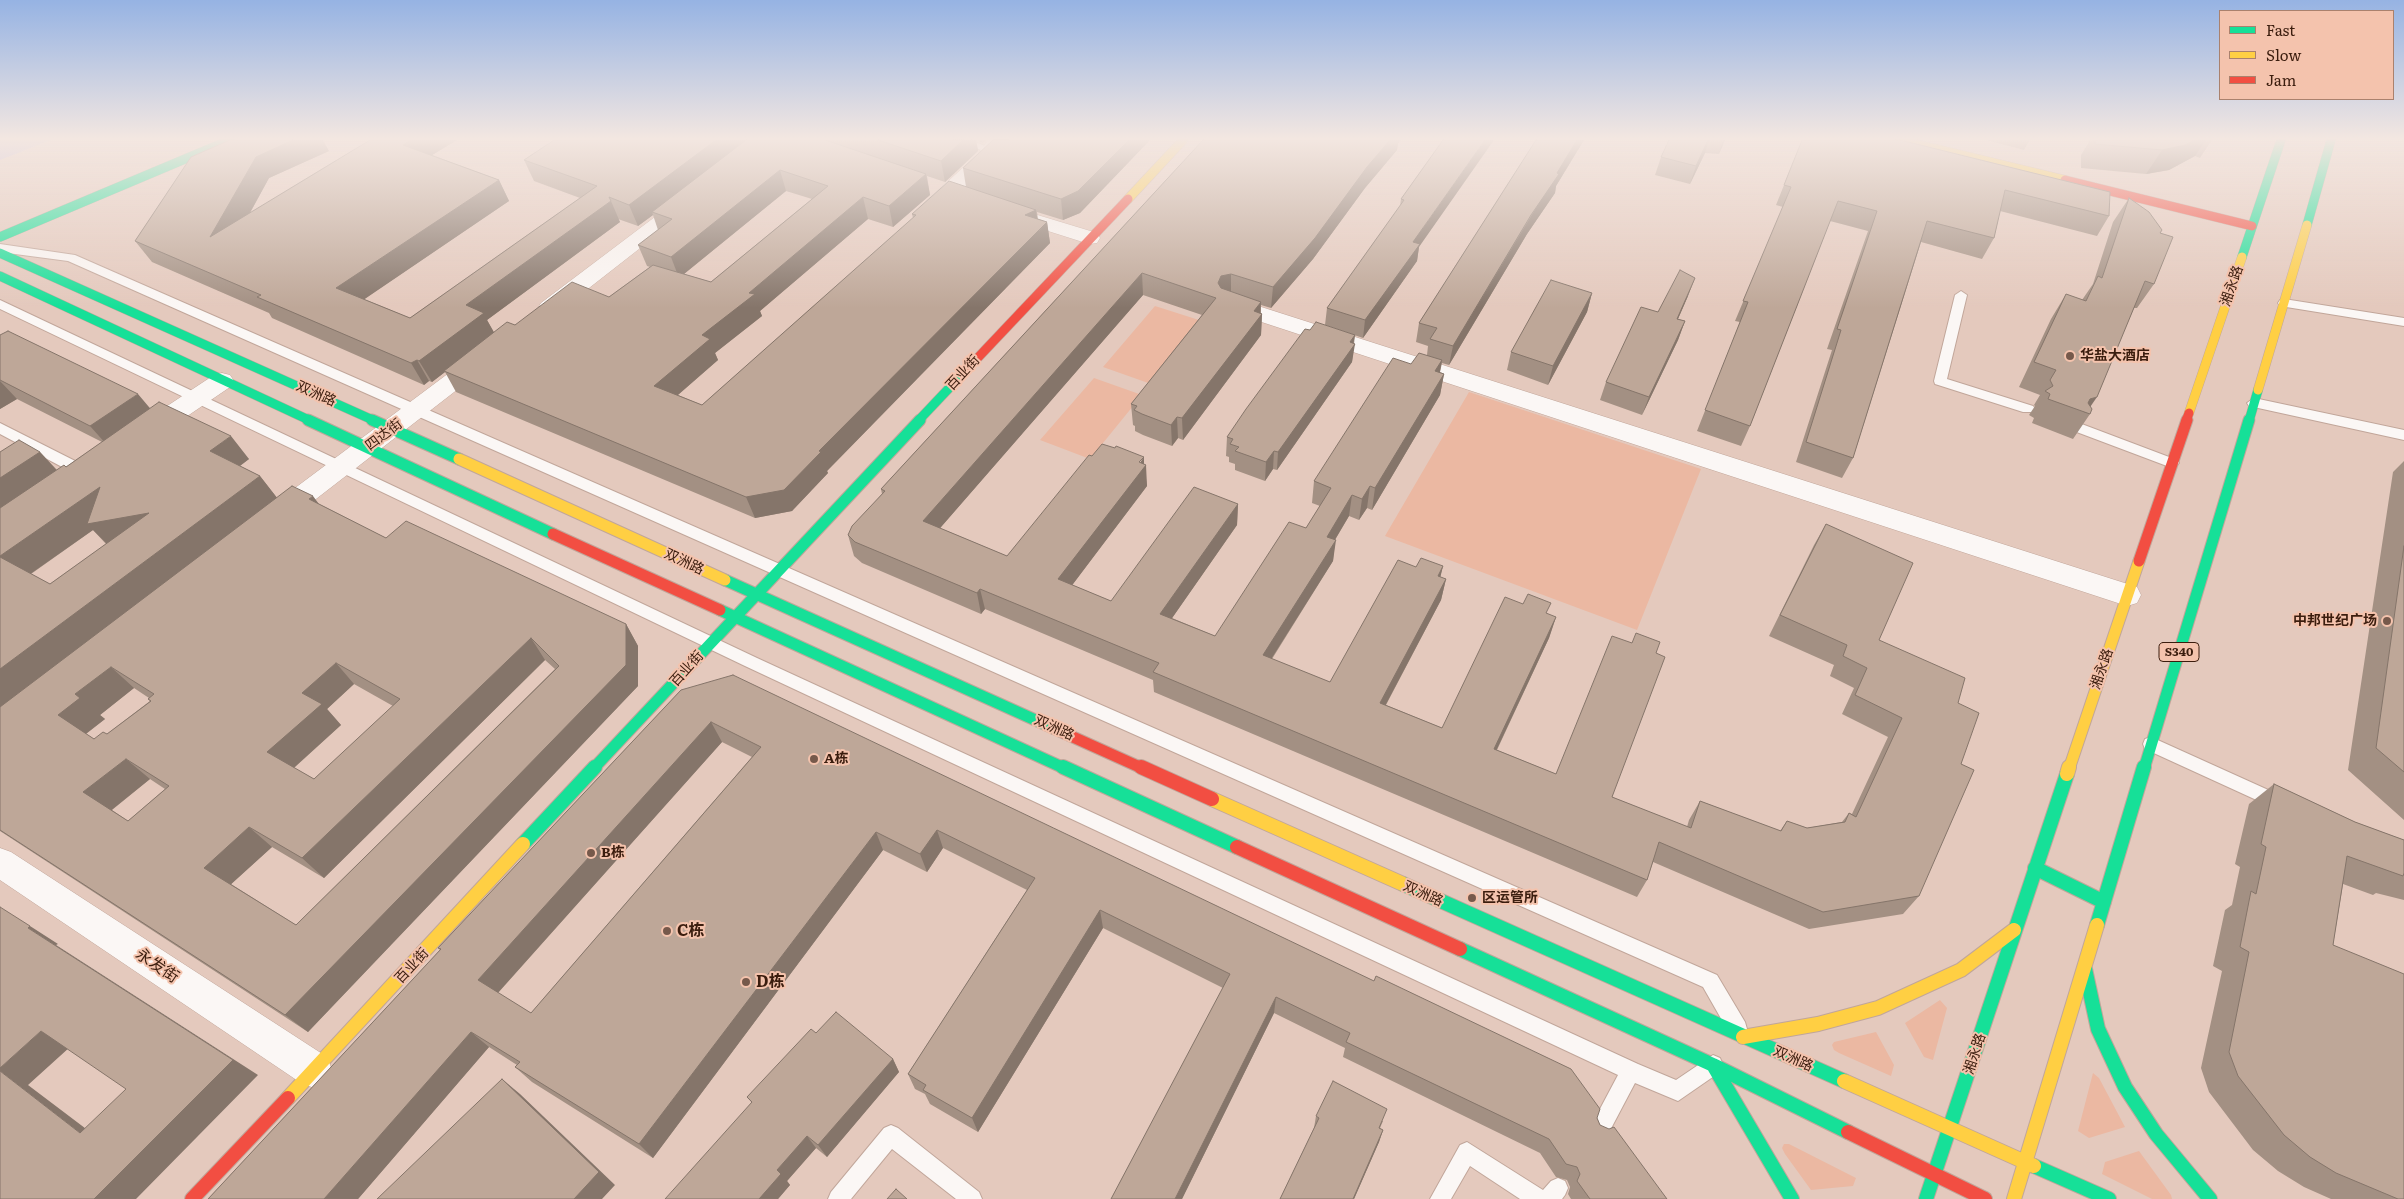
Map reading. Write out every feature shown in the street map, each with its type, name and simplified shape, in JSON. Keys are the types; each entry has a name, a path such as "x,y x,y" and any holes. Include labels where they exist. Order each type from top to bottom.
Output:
{"main road":[{"path":"0,237 97,196"},
{"name":"百业街","path":"192,1199 1129,196"},
{"path":"2129,196 2252,226"},
{"name":"湘永路","path":"1926,1199 2014,930 2262,196"},
{"name":"S340","path":"2014,1199 2315,196"},
{"name":"双洲路","path":"0,253 1742,1037 2109,1199"},
{"name":"双洲路","path":"0,276 365,448 1714,1065 1985,1199"},
{"path":"2035,868 2104,902"},
{"path":"1742,1037 1818,1024 1878,1008 1919,991 1961,970 2014,930"},
{"path":"2084,968 2098,1029 2125,1087 2156,1134 2210,1199"},
{"path":"1714,1065 1792,1199"}],"street":[{"path":"533,320 695,196"},
{"path":"918,218 943,196"},
{"path":"995,207 1089,238"},
{"path":"1230,304 2127,595"},
{"name":"四达街","path":"261,528 502,344"},
{"path":"126,446 222,381"},
{"path":"63,488 94,467"},
{"name":"永发街","path":"0,862 314,1070"}],"lane":[{"path":"0,248 71,258 414,411 1710,980 1742,1037"},
{"path":"1961,295 1940,382 2028,408"},
{"path":"2284,303 2404,322"},
{"path":"0,304 711,643 1631,1071 1678,1091 1714,1065"},
{"path":"2254,403 2404,435"},
{"path":"0,428 39,448 94,467"},
{"path":"2079,428 2172,462"},
{"path":"23,458 39,448"},
{"path":"2151,744 2298,811"},
{"path":"1600,1131 1631,1071"},
{"path":"838,1199 891,1135 972,1199"},
{"path":"1440,1199 1467,1152 1538,1199"}],"shaded area":[{"path":"1155,306 1202,321 1151,384 1103,367"},
{"path":"1094,378 1142,395 1090,459 1040,440"},
{"path":"1469,392 1701,469 1637,630 1385,536"},
{"path":"1940,1000 1947,1008 1933,1060 1924,1057 1905,1023"},
{"path":"1876,1032 1894,1065 1891,1076 1839,1053 1834,1050 1832,1045 1834,1042"},
{"path":"2093,1073 2099,1078 2125,1127 2089,1138 2078,1131"},
{"path":"1784,1144 1789,1144 1856,1178 1853,1186 1811,1190 1785,1154 1782,1148"},
{"path":"2139,1151 2172,1199 2152,1199 2102,1174 2105,1162"}],"building":[{"path":"165,196 234,196 210,237 278,196 475,196 336,288 410,318 583,196 641,196 629,205 609,197 611,201 466,305 484,313 419,361 411,363 257,297 261,295 135,241"},
{"path":"673,196 747,196 671,257 638,245 672,219 652,212"},
{"path":"816,196 901,196 889,206 863,197 749,293 755,294 702,335 710,339 654,386 702,405 916,215 912,214 932,196 994,196 1036,210 1025,215 1047,222 819,451 821,452 784,490 746,497 444,371 507,322 515,325 572,282 609,297 653,265 711,282"},
{"path":"1051,196 1067,196 1061,199"},
{"path":"1151,196 1346,196 1315,238 1273,287 1231,274 1221,276 1218,283 1221,288 1261,302 1254,311 1262,314 1182,418 1177,417 1171,425 1134,410 1137,406 1131,404 1216,298 1142,273 923,521 1007,556 1089,455 1092,456 1102,444 1115,448 1116,446 1144,457 1139,462 1146,465 1058,579 1111,601 1194,487 1238,504 1160,614 1215,636 1289,522 1306,528 1331,488 1314,481 1393,358 1411,364 1419,353 1442,360 1435,371 1444,374 1375,488 1370,486 1362,499 1352,495 1327,537 1336,540 1263,655 1330,682 1398,560 1416,567 1421,558 1443,566 1438,576 1446,579 1380,703 1442,728 1505,597 1523,604 1528,594 1551,603 1546,613 1556,617 1494,749 1556,774 1612,636 1632,643 1636,633 1660,642 1656,653 1665,657 1612,797 1691,828 1700,801 1781,831 1787,821 1807,828 1845,822 1849,813 1856,817 1902,718 1855,695 1867,668 1843,656 1847,645 1780,615 1826,524 1913,563 1879,640 1965,678 1958,703 1979,713 1961,764 1974,770 1919,896 1823,912 1659,842 1647,880 1153,672 1159,663 980,589 977,593 855,542 848,535 852,526 885,491 881,489"},
{"path":"1403,196 1446,196 1413,242 1420,244 1365,320 1327,308 1404,200 1401,199"},
{"path":"1500,196 1544,196 1453,346 1430,339 1437,328 1419,323"},
{"path":"1787,196 2004,196 1994,238 1927,221 1853,458 1806,442 1841,330 1837,329 1877,211 1838,201 1750,426 1705,410 1748,302 1743,301"},
{"path":"2029,196 2110,196 2109,216"},
{"path":"2129,198 2149,212 2162,230 2160,233 2173,237 2154,284 2145,281 2097,397 2090,399 2088,403 2092,409 2090,414 2048,399 2050,394 2045,391 2053,386 2050,380 2056,370 2034,362 2066,294 2086,301 2098,276 2102,278"},
{"path":"1680,270 1695,278 1677,319 1685,321 1649,397 1606,382 1641,307 1658,312"},
{"path":"1551,280 1592,293 1553,366 1511,352"},
{"path":"1316,322 1355,335 1350,342 1355,344 1278,452 1274,451 1266,462 1235,451 1239,447 1230,444 1233,439 1227,437 1305,329 1310,330"},
{"path":"8,331 138,394 90,426 0,380 0,335"},
{"path":"159,402 231,436 210,451 260,476 0,669 0,557 50,584 149,513 87,524 100,487 0,556 0,508 64,465 66,467"},
{"path":"19,440 40,452 0,478 0,452"},
{"path":"292,486 313,496 309,499 386,538 406,521 626,624 626,665 285,1015 0,830 0,707","holes":["531,638 559,666 296,925 204,868 249,827 302,858","336,663 400,699 314,779 267,752 322,704 302,693","111,667 154,694 148,699 151,701 107,734 103,732 94,739 58,715 80,698 75,694","126,759 169,786 128,821 83,792"]},
{"path":"2404,546 2404,772 2376,748"},
{"path":"733,675 1374,981 1376,976 1571,1069 1600,1109 1597,1118 1600,1125 1609,1129 1614,1127 1667,1199 1590,1199 1577,1181 1580,1174 1577,1167 1566,1164 1549,1139 1346,1042 1350,1033 1276,997 1175,1199 1111,1199 1230,974 1100,910 972,1118 923,1090 926,1085 908,1074 1035,878 937,830 920,854 876,832 639,1144 515,1067 520,1062 471,1032 324,1199 208,1199 441,949 438,948 681,690","holes":["711,722 761,747 531,1013 478,980"]},
{"path":"2274,784 2355,822 2404,840 2403,876 2347,856 2333,945 2404,974 2404,1199 2398,1199 2336,1173 2310,1157 2284,1135 2238,1076 2229,1052 2249,952 2240,947 2251,891 2256,894 2266,847 2261,844"},
{"path":"0,907 30,926 28,928 233,1060 94,1199 0,1199 0,1071 80,1133 126,1089 41,1031 0,1068"},
{"path":"836,1012 893,1059 818,1145 807,1136 777,1170 781,1174 759,1199 665,1199 752,1102 747,1097 811,1029 816,1033"},
{"path":"502,1079 599,1172 574,1199 377,1199"},
{"path":"1333,1081 1387,1109 1379,1128 1383,1130 1353,1199 1280,1199 1319,1118 1316,1116"},
{"path":"896,1189 907,1199 887,1199"}],"traffic: fast":[{"path":"0,237 97,196"},
{"path":"2242,257 2262,196"},
{"path":"2307,225 2315,196"},
{"path":"0,253 459,459"},
{"path":"0,276 553,534"},
{"path":"523,844 970,366"},
{"path":"2097,925 2258,390"},
{"path":"725,580 1053,728"},
{"path":"720,610 1237,847"},
{"path":"1926,1199 2067,774"},
{"path":"2035,868 2104,902"},
{"path":"1403,884 1844,1081"},
{"path":"1460,949 1713,1065 1848,1132"},
{"path":"2085,969 2098,1029 2125,1087 2156,1134 2210,1199"},
{"path":"1713,1065 1792,1199"},
{"path":"2034,1166 2109,1199"}],"traffic: slow":[{"path":"1128,199 1131,196"},
{"path":"2258,390 2307,225"},
{"path":"2189,413 2242,257"},
{"path":"459,459 725,580"},
{"path":"2067,774 2139,561"},
{"path":"1212,799 1403,884"},
{"path":"288,1098 523,844"},
{"path":"2014,1199 2097,925"},
{"path":"1743,1037 1818,1024 1878,1008 1961,970 2014,930"},
{"path":"1844,1081 2034,1166"}],"traffic: jam":[{"path":"2130,196 2252,226"},
{"path":"970,366 1128,199"},
{"path":"2139,561 2189,413"},
{"path":"553,534 720,610"},
{"path":"1053,728 1212,799"},
{"path":"1237,847 1460,949"},
{"path":"192,1199 288,1098"},
{"path":"1848,1132 1985,1199"}],"place":[{"name":"华盐大酒店","path":"2070,356"},
{"name":"中邦世纪广场","path":"2387,621"},
{"name":"A栋","path":"814,759"},
{"name":"B栋","path":"591,853"},
{"name":"区运管所","path":"1472,898"},
{"name":"C栋","path":"667,931"},
{"name":"D栋","path":"746,982"}]}
